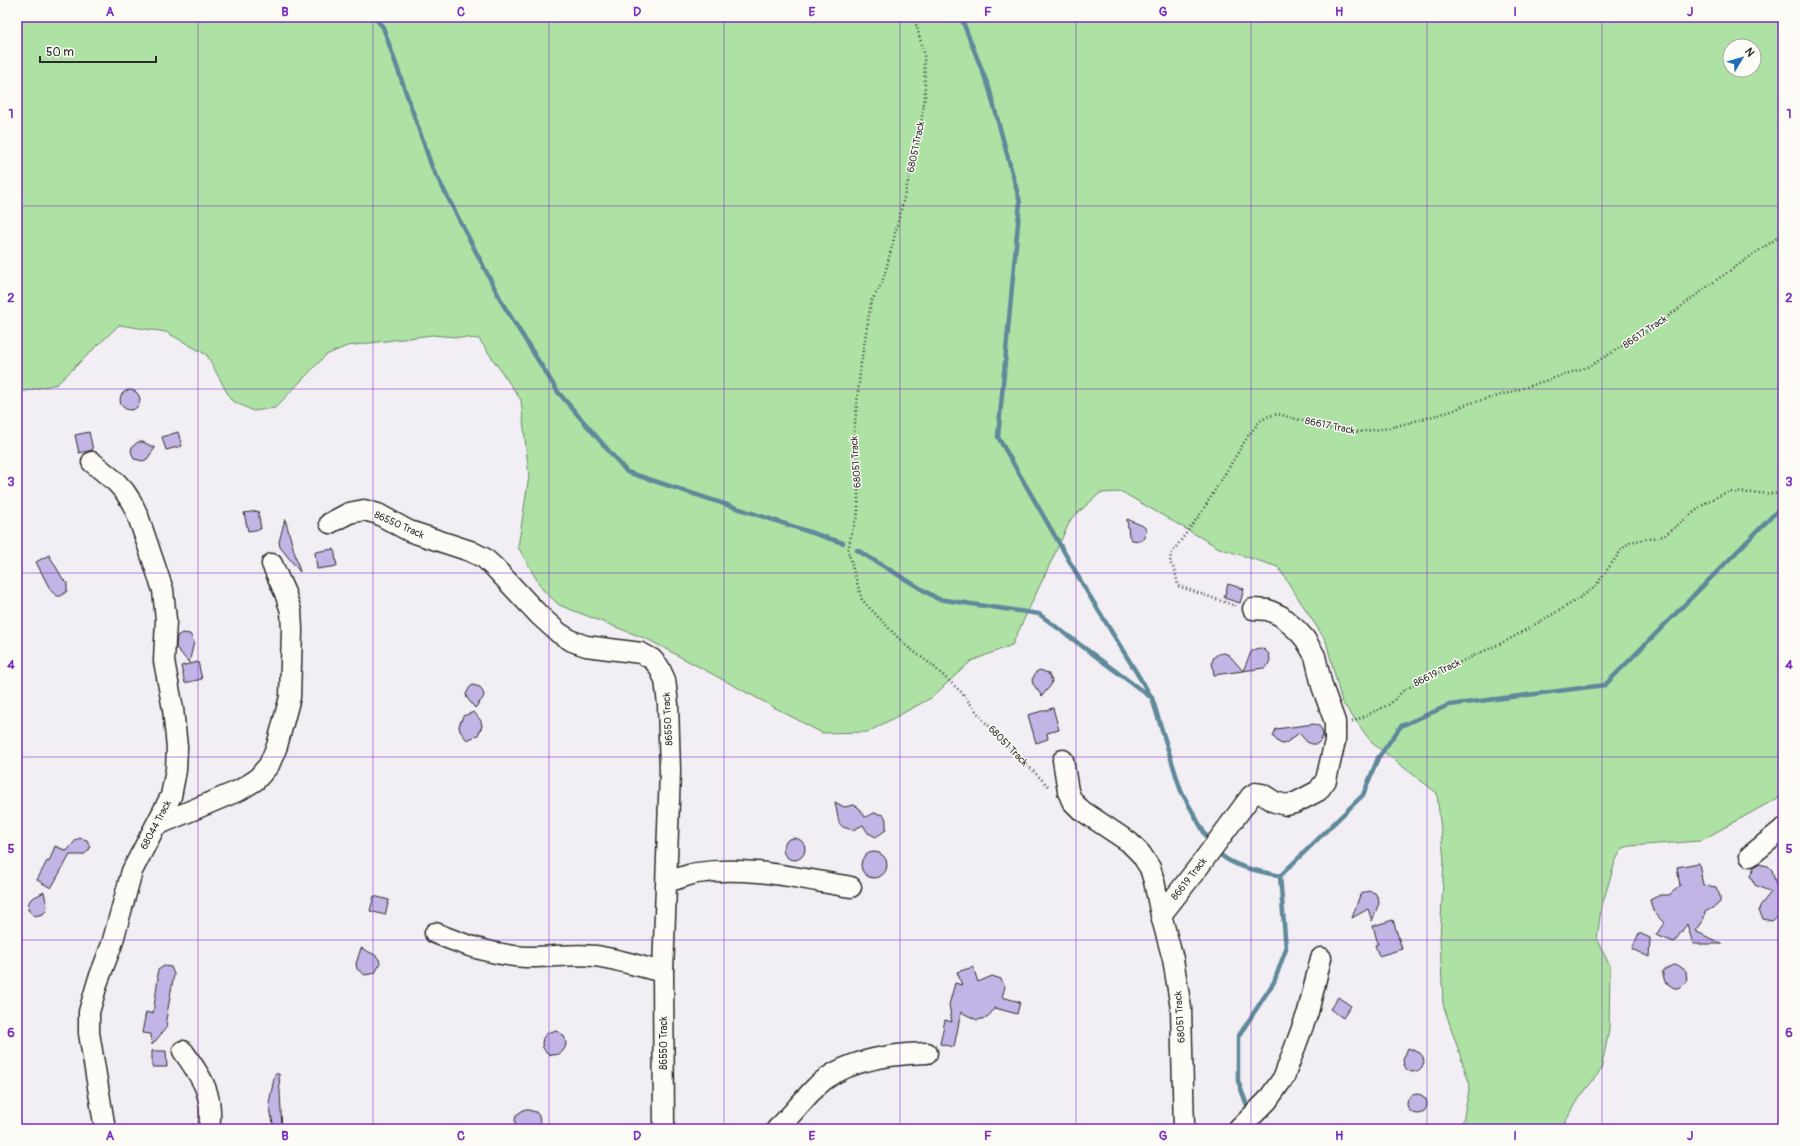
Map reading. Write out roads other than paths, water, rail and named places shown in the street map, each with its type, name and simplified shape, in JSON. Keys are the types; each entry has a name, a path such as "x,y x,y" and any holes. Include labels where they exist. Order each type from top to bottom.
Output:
{"street":[{"name":"68044 Track","path":"92,462 116,482 125,492 132,504 138,516 163,590 166,620 164,661 174,709 176,762 171,796 132,871 114,938 98,981 89,1012 89,1032 104,1129"},
{"name":"86550 Track","path":"330,523 349,513 364,510 378,514 409,532 470,551 484,558 494,567 539,615 565,637 586,646 641,653 656,663 665,680 668,704 670,772 664,972 664,1129"},
{"path":"157,825 240,790 256,780 270,765 277,746 290,697 292,630 291,611 286,593 272,564"},
{"name":"86619 Track","path":"1161,915 1251,796 1262,794 1276,802 1286,805 1295,803 1318,791 1326,780 1335,741 1335,722 1322,686 1315,656 1298,631 1281,616 1268,610 1253,609"},
{"name":"68051 Track","path":"1063,760 1068,791 1072,801 1081,810 1129,842 1141,854 1150,868 1173,958 1181,1008 1184,1129"},
{"path":"1750,856 1783,829"},
{"path":"667,882 696,873 747,871 778,874 851,887"},
{"path":"435,933 468,946 500,954 526,957 578,954 596,956 664,972"},
{"path":"1239,1129 1267,1101 1284,1077 1308,1012 1321,958"},
{"path":"182,1051 196,1069 209,1096 211,1117 209,1129"},
{"path":"777,1129 816,1087 836,1072 871,1059 902,1054 927,1053"}],"waterway":[{"path":"374,17 383,27 432,167 504,306 558,392 627,472 843,543"},
{"path":"961,17 989,88 1020,202 998,437 1086,590 1152,698 1181,791 1206,836"},
{"path":"1280,876 1363,795 1378,758 1401,726 1449,705 1605,685 1783,505"},
{"path":"857,550 938,599 1039,614 1149,696"},
{"path":"1221,855 1241,866 1280,876 1286,949 1274,982 1238,1037 1238,1081 1249,1111"},
{"path":"1253,1121 1256,1129"}]}
